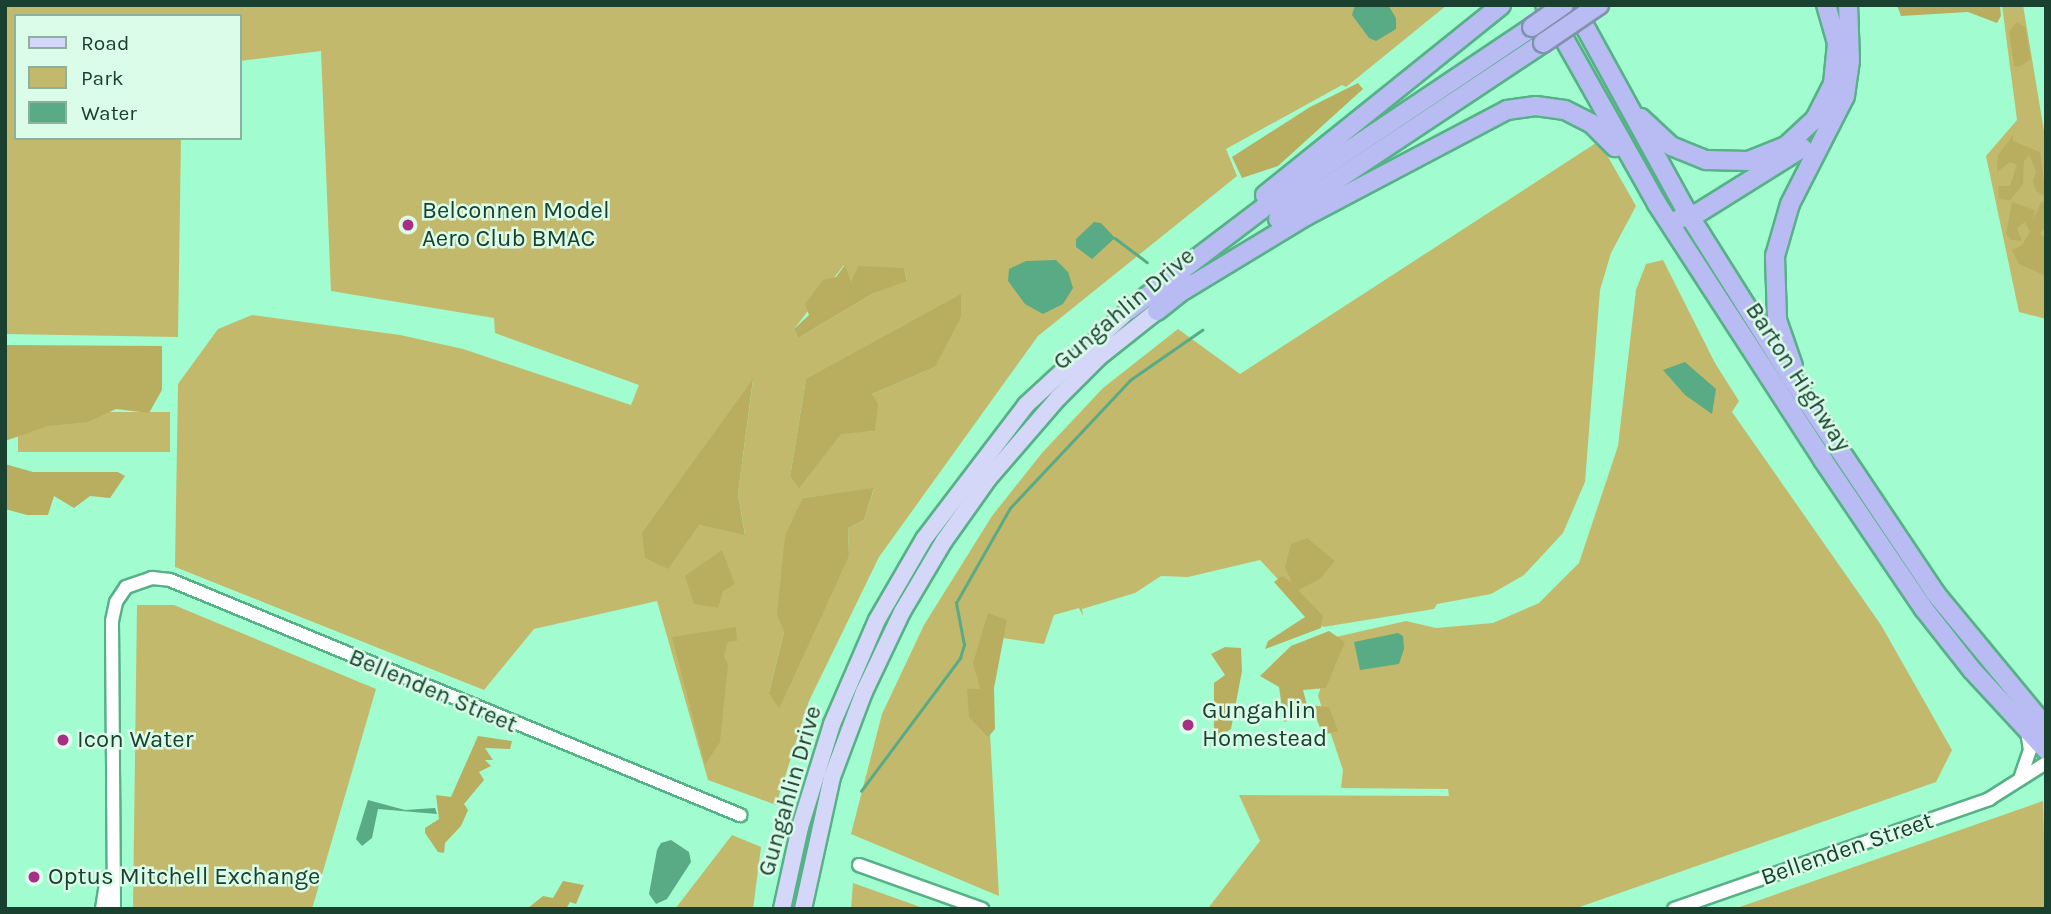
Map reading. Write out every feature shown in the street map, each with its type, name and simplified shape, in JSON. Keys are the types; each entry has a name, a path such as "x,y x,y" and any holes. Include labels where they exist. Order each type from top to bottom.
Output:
{"highway":[{"name":"Barton Highway","path":"1548,5 1558,29 1661,209 1924,609 1972,670 2039,726"},
{"name":"Gungahlin Drive","path":"1129,310 1266,206 1564,5"},
{"name":"Barton Highway","path":"1573,5 1690,218 1935,593 2039,726 2046,753"},
{"name":"Gungahlin Drive","path":"1157,311 1266,227 1599,5"},
{"path":"1586,29 1605,53 1639,116 1658,137 1694,157 1734,162 1786,146 1820,112 1837,60 1834,28 1826,5"},
{"path":"1848,5 1848,77 1839,111 1782,226 1774,299 1793,366 1872,498"},
{"path":"1129,310 1191,253 1494,9"},
{"path":"1661,209 1671,218 1690,218 1808,143 1827,121 1848,77"},
{"path":"1184,290 1306,216 1515,108 1551,107 1585,119 1644,181"}],"main road":[{"name":"Gungahlin Drive","path":"782,909 800,827 832,724 877,620 924,539 1026,405 1129,310"},
{"name":"Gungahlin Drive","path":"803,909 832,777 863,692 937,552 1030,428 1099,357 1157,311"}],"street":[{"name":"Bellenden Street","path":"111,847 112,621 116,602 126,587 143,579 170,580 740,816"},
{"path":"2023,779 2039,726"},
{"name":"Bellenden Street","path":"1674,909 1989,799 2023,779 2046,753"},
{"path":"2023,779 2046,763"},
{"path":"2023,779 2046,776"},
{"path":"102,909 111,847"},
{"path":"111,847 114,909"},
{"path":"859,865 982,909"}],"green space":[{"path":"5,5 1447,5 1346,87 1342,85 1226,149 1237,176 1038,336 879,557 809,701 776,805 708,780 657,601 534,629 484,690 175,567 178,384 218,329 252,315 400,335 463,349 631,405 639,385 495,333 494,318 331,291 321,51 242,61 242,14 14,14 14,140 181,140 178,337 5,334","holes":["844,265 851,283 904,268 907,280 872,294 798,338 794,329","935,367 872,394 875,431 841,433 799,489 790,477 806,379","753,380 738,494 745,534 699,525 642,532","874,489 864,520 848,528 849,556 769,693 784,632 803,498"]},
{"path":"2002,5 2023,5 2046,143 2046,319 2019,312 1986,156 2017,120"},
{"path":"1599,141 1636,206 1611,253 1600,290 1585,482 1563,533 1524,575 1491,594 1437,604 1434,609 1323,627 1260,560 1188,577 1161,576 1135,593 1082,609 1083,616 1079,608 1054,615 1044,644 996,637 987,679 999,896 851,834 882,714 924,625 992,516 1042,453 1103,388 1178,329 1240,374"},
{"path":"1663,260 1715,363 1739,401 1732,412 1881,625 1952,750 1936,782 1574,909 1209,907 1260,841 1239,795 1449,796 1448,789 1341,788 1343,770 1318,696 1336,637 1406,621 1436,628 1493,623 1539,603 1579,563 1618,446 1636,290 1646,264"},
{"path":"18,412 170,412 170,452 18,452"},
{"path":"137,605 174,605 376,689 312,909 133,909"},
{"path":"2043,801 2046,909 1734,909"},
{"path":"732,835 761,847 753,909 675,909"},
{"path":"853,883 926,909 851,909"}],"shaded area":[{"path":"1897,5 2000,5 2001,16 1997,23 1968,12 1901,16"},
{"path":"2017,22 2025,27 2031,59 2019,67 2014,66 2009,31"},
{"path":"1358,83 1363,89 1278,166 1242,178 1232,157 1310,107"},
{"path":"2013,135 2013,141 2040,152 2046,197 2036,191 2033,181 2036,171 2029,155 2024,161 2023,184 2010,200 1999,199 1998,186 2010,186 2017,165 2010,162 1997,172 1998,155"},
{"path":"2046,201 2046,226 2040,234 2046,238 2046,276 2019,264 2012,250 2022,245 2030,232 2025,222 2017,228 2022,241 2011,240 2006,234 2012,202 2035,210 2033,220 2041,202"},
{"path":"845,265 851,282 858,266 904,268 907,281 872,294 798,338 794,329 809,315 805,304 823,280 836,277"},
{"path":"961,294 961,317 935,367 872,394 878,404 875,431 841,434 799,489 790,477 806,379"},
{"path":"5,345 162,346 162,390 149,413 116,409 88,422 48,426 5,441"},
{"path":"753,379 738,494 745,535 699,525 668,569 645,558 642,532"},
{"path":"5,464 33,472 118,472 125,476 110,498 90,496 74,508 54,496 48,515 27,515 5,509"},
{"path":"874,488 864,520 848,528 849,556 779,709 769,693 784,632 777,614 785,535 803,498"},
{"path":"1307,538 1335,561 1320,579 1298,590 1323,616 1321,628 1265,649 1268,641 1305,617 1274,582 1282,576 1292,583 1285,567 1291,544"},
{"path":"722,550 735,584 723,591 718,608 694,604 685,576"},
{"path":"988,613 1007,620 994,688 995,729 988,737 969,717 967,689 980,689 973,663"},
{"path":"736,627 737,641 728,642 724,656 728,665 720,742 705,765 672,637"},
{"path":"1329,631 1345,642 1326,688 1303,690 1307,705 1329,707 1338,731 1323,735 1313,710 1284,722 1279,687 1260,676 1291,646"},
{"path":"1225,647 1241,648 1242,671 1231,729 1214,740 1214,683 1225,675 1211,654"},
{"path":"478,736 512,741 510,749 485,748 493,760 485,760 491,766 479,772 484,780 464,804 468,810 461,826 445,843 444,853 438,852 425,833 425,828 439,819 436,795 451,797"},
{"path":"563,881 584,885 576,904 570,902 566,909 527,909 543,896 553,898"}],"water":[{"path":"1355,5 1388,5 1396,18 1396,29 1376,41 1369,38 1352,15"},
{"path":"1094,222 1101,223 1115,238 1092,259 1076,247 1076,239"},
{"path":"1056,260 1068,272 1073,288 1063,304 1043,314 1025,304 1008,281 1009,269 1026,261"},
{"path":"1685,362 1716,389 1712,414 1685,395 1663,370"},
{"path":"1398,633 1403,636 1404,649 1399,664 1360,670 1354,642"},
{"path":"368,800 405,810 435,808 437,814 378,809 372,838 362,846 356,839"},
{"path":"671,840 689,852 691,862 667,899 656,904 649,894 657,850 661,843"}],"waterway":[{"path":"1115,238 1147,262"},
{"path":"861,791 960,658 964,645 956,603 1010,508 1130,380 1202,330"}],"place":[{"name":"Belconnen Model Aero Club BMAC","path":"408,225"},
{"name":"Gungahlin Homestead","path":"1188,725"},
{"name":"Icon Water","path":"63,740"},
{"name":"Optus Mitchell Exchange","path":"34,877"}]}
